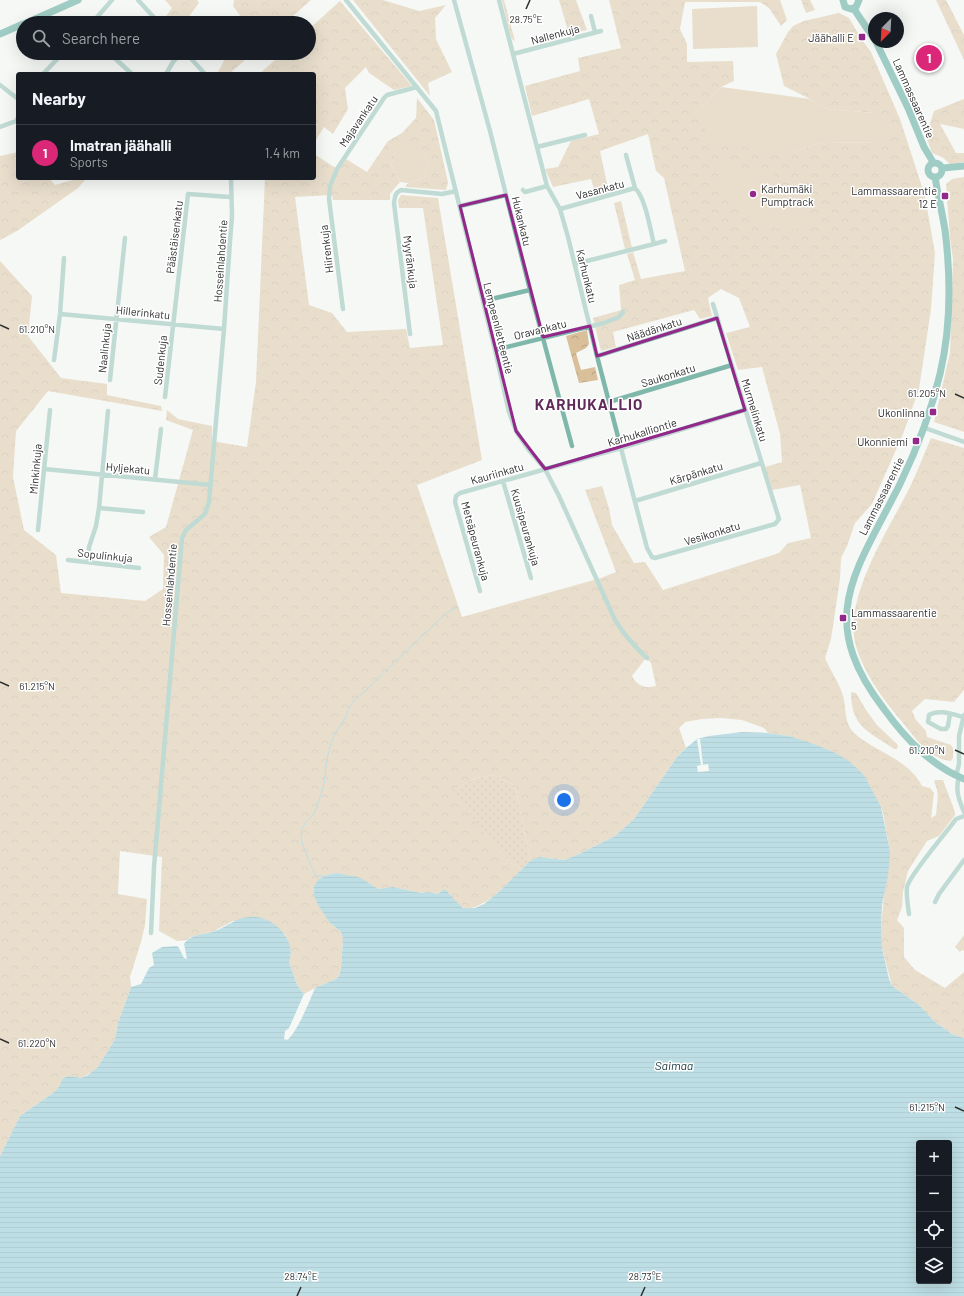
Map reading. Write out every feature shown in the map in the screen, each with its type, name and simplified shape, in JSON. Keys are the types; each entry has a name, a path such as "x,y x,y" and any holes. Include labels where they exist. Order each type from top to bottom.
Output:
{"street":[{"path":"42,16 78,0"},
{"path":"98,16 112,0"},
{"path":"138,0 153,16"},
{"name":"Lempeenlietteentie","path":"346,0 436,111 509,412 516,431 528,449 545,469 559,496 615,620 632,644 647,658"},
{"name":"Hukankatu","path":"454,0 490,131 530,290 572,446"},
{"name":"Karhunkatu","path":"499,0 547,186 560,209 647,548 652,557"},
{"path":"844,0 848,9 854,9 858,5 859,0"},
{"path":"854,9 868,30"},
{"path":"591,16 595,32"},
{"path":"0,34 16,27"},
{"name":"Nallenkuja","path":"513,54 601,30"},
{"name":"Lammassaarentie","path":"879,48 908,108 924,147 933,162"},
{"path":"45,72 57,60"},
{"path":"117,60 130,72"},
{"path":"167,72 175,60"},
{"path":"192,60 203,72"},
{"path":"0,85 16,97"},
{"name":"Majavankatu","path":"330,186 337,169 384,98 387,95 417,87"},
{"path":"0,127 16,121"},
{"path":"537,147 585,135"},
{"name":"Vasankatu","path":"560,209 635,188 626,155"},
{"path":"933,162 939,163 943,168 940,176 935,177 930,174 928,169 933,162"},
{"path":"943,168 964,166"},
{"name":"Lammassaarentie","path":"935,177 945,230 950,291 946,344 940,373 924,428 900,484 856,570 847,611 847,633 857,667 868,688 885,711 922,752 937,764 960,777"},
{"name":"Hosseinlahdentie","path":"150,933 154,867 182,538 186,530 205,514 209,502 211,485 232,216 230,197 231,180"},
{"name":"Hiirenkuja","path":"330,186 330,199 343,309"},
{"path":"523,190 525,192 547,186"},
{"path":"635,188 643,200 654,244"},
{"name":"Myyränkuja","path":"410,334 394,203 397,192 401,190 442,194 456,191"},
{"name":"Päästäisenkatu","path":"173,324 188,194 230,197"},
{"path":"460,206 506,194"},
{"name":"Naalinkuja","path":"110,380 124,238"},
{"path":"575,264 666,241"},
{"path":"54,360 60,314 64,258"},
{"path":"483,301 530,290"},
{"name":"Murmelinkatu","path":"713,304 778,516 778,522"},
{"name":"Oravankatu","path":"495,350 612,320 619,317 623,312"},
{"name":"Hillerinkatu","path":"60,314 224,329"},
{"name":"Näädänkatu","path":"597,356 717,318"},
{"name":"Sudenkuja","path":"165,397 173,324"},
{"name":"Saukonkatu","path":"609,402 732,365"},
{"name":"Minkinkuja","path":"38,530 50,410"},
{"name":"Karhukalliontie","path":"545,469 621,448 745,410"},
{"path":"88,562 89,547 96,526 99,508 108,411"},
{"path":"924,428 964,442"},
{"path":"155,480 161,429"},
{"name":"Kärpänkatu","path":"635,501 761,463"},
{"name":"Hyljekatu","path":"44,469 211,485"},
{"name":"Kauriinkatu","path":"456,496 460,493 545,469"},
{"name":"Kuusipeurankuja","path":"503,481 532,578"},
{"name":"Metsäpeurankuja","path":"456,496 455,502 480,591"},
{"path":"99,508 142,512"},
{"name":"Vesikonkatu","path":"652,557 662,557 778,522"},
{"name":"Sopulinkuja","path":"68,560 139,568"},
{"path":"950,714 946,729 937,727 928,722 929,715 934,712 939,712 964,716 959,736 962,750 959,764 960,777 957,787 959,800 964,812"},
{"path":"910,914 907,887 909,883 956,819 964,816"},
{"path":"935,902 943,888 964,860"}],"highlighted area":[{"path":"506,195 543,337 590,326 597,356 717,318 745,410 545,469 516,431 460,206"}],"green space":[{"path":"165,0 197,0 199,3 189,16 166,16 172,8"},
{"path":"234,0 311,0 293,16 240,16 233,6"},
{"path":"353,0 383,0 419,11 446,5 435,18 436,39 452,72 428,83 430,96"},
{"path":"502,0 504,0 515,41 511,37"},
{"path":"559,0 576,0 587,30 569,34"},
{"path":"609,0 780,0 787,20 781,26 769,8 760,2 685,2 680,29 687,44 687,62 733,61 734,81 721,87 703,107 793,152 823,142 880,143 874,113 827,109 784,86 776,54 788,32 793,26 804,21 839,13 849,18 871,52 900,119 925,196 935,253 931,309 919,389 903,434 872,504 855,523 841,558 840,579 831,639 825,658 841,689 847,721 853,732 861,739 900,762 916,776 922,786 930,788 934,793 931,818 936,815 937,806 938,794 934,782 935,780 943,780 955,812 955,815 939,836 927,841 908,871 903,892 902,907 897,920 904,928 904,957 915,970 945,988 964,972 964,1038 952,1034 935,1022 919,1005 892,986 882,948 881,926 889,846 881,807 836,753 789,736 768,733 764,728 742,720 721,718 702,719 685,722 679,728 686,748 677,757 634,819 615,836 564,860 539,857 530,861 515,785 493,775 476,778 451,791 507,860 522,869 496,894 479,905 471,908 464,908 443,890 438,894 429,892 421,893 393,887 378,889 349,876 337,873 330,874 319,879 325,915 329,922 341,932 343,939 341,969 339,976 336,979 304,994 297,985 289,962 291,951 285,934 233,921 214,931 191,937 187,940 177,941 159,931 162,857 120,851 118,894 147,899 145,925 130,977 131,987 118,1023 115,1039 98,1067 92,1072 81,1078 69,1076 63,1078 58,1088 53,1093 20,1116 0,1156 0,261 32,296 28,336 61,378 107,384 107,395 161,406 162,411 48,391 16,431 13,477 24,530 56,555 61,593 145,601 163,589 164,555 149,537 166,527 193,430 166,420 167,410 178,419 212,426 212,441 247,447 256,382 265,180 316,180 316,155 339,170 346,159 367,172 388,141 402,133 416,118 417,98 434,120 448,182 446,190 405,187 408,183 424,178 429,166 415,141 400,142 391,164 400,182 390,194 390,200 333,200 332,195 295,197 309,305 332,313 347,332 406,329 410,348 443,345 423,208 399,208 398,200 401,195 438,198 482,460 417,485 462,617 601,578 616,572 585,490 602,486 609,508 612,525 634,563 645,562 663,590 779,553 788,543 811,538 800,485 772,490 765,467 782,462 780,434 762,367 738,370 726,333 750,327 739,298 721,289 708,298 712,316 700,319 694,310 613,332 616,347 601,351 593,318 621,310 619,285 635,280 627,254 633,252 641,279 685,271 664,178 656,171 648,134 600,151 609,193 596,196 591,179 553,187 545,169 558,167 571,141 599,134 589,99 532,116 525,86 580,71 578,58 621,48","holes":["646,658 651,663 656,686 642,686 636,682 632,676"]},
{"path":"801,0 810,0 815,10 806,13"},
{"path":"936,0 946,0 964,35 964,60"},
{"path":"340,1 412,86 394,90 369,73 366,67 345,88 348,109 333,134 324,127 316,140 316,72 261,72 275,60 316,60 316,23"},
{"path":"757,6 758,47 693,49 692,9"},
{"path":"224,60 245,60 231,72 218,72"},
{"path":"721,87 810,99 827,109 874,113 886,119 888,132 880,143 823,142 793,152 780,153 709,142 702,118 703,107"},
{"path":"964,99 964,129 940,124 956,153 964,153 964,162 950,164 942,157 932,153 926,136 934,111"},
{"path":"400,141 416,141 429,166 424,178 408,183 400,182 391,164"},
{"path":"16,152 16,180 51,180 55,185 72,180 85,180 78,188 17,231 0,240 0,156"},
{"name":"Karhumäki Pumptrack","path":"721,164 743,169 771,171 779,180 777,191 779,200 807,198 809,225 785,232 765,224 747,214 717,182"},
{"path":"964,177 964,432 934,422 950,353 953,259 946,184 952,179"},
{"path":"621,201 632,248 625,249 614,203"},
{"path":"587,330 589,344 586,348 576,353 581,370 595,367 598,380 579,383 566,336"},
{"path":"931,438 964,448 964,690 954,702 925,699 912,711 916,720 926,731 927,737 951,745 953,748 953,758 951,761 935,756 928,751 892,710 878,691 866,670 854,637 854,619 857,599 864,579 882,539 911,485"},
{"path":"851,692 856,693 877,725 898,745 897,749 894,749 869,732 858,721 854,713"},
{"path":"493,775 515,785 530,861 522,869 507,860 450,791 476,778"},
{"path":"964,935 964,951 962,950 960,952 955,947"}],"water":[{"name":"Saimaa","path":"742,732 768,733 789,736 811,743 836,753 850,762 864,775 881,807 890,856 888,876 882,905 881,926 882,948 889,979 892,986 919,1005 935,1022 952,1034 964,1038 964,1296 0,1296 0,1156 20,1116 53,1093 58,1088 63,1078 69,1076 81,1078 88,1075 98,1067 115,1039 118,1023 131,987 141,984 149,968 154,965 152,953 162,947 177,946 184,958 187,959 184,944 187,940 194,936 215,931 235,921 249,917 257,917 274,924 281,930 290,945 291,953 289,962 297,985 304,994 289,1028 285,1031 284,1039 287,1040 299,1024 315,988 336,979 339,976 341,969 343,939 341,932 329,922 314,896 314,886 319,879 330,874 337,873 361,878 378,889 393,887 421,893 429,892 438,894 443,890 446,890 463,908 475,908 484,904 500,891 530,861 539,857 564,860 615,836 634,819 677,757 697,739"}],"pier":[{"path":"697,739 700,739 703,765 708,764 709,771 698,772 697,766 701,765"}],"waterway":[{"path":"325,876 316,876 304,848 301,833 303,826 315,812 324,783 328,755 334,735 343,722 355,699 445,614 457,607"}],"place":[{"name":"Jäähalli E","path":"862,37"},
{"name":"Imatran jäähalli","path":"929,58"},
{"name":"Karhumäki Pumptrack","path":"753,194"},
{"name":"Lammassaarentie 12 E","path":"945,196"},
{"name":"Ukonlinna","path":"933,412"},
{"name":"Ukonniemi","path":"916,441"},
{"name":"Lammassaarentie 5","path":"843,618"}],"district":[{"name":"KARHUKALLIO","path":"589,404"}]}
